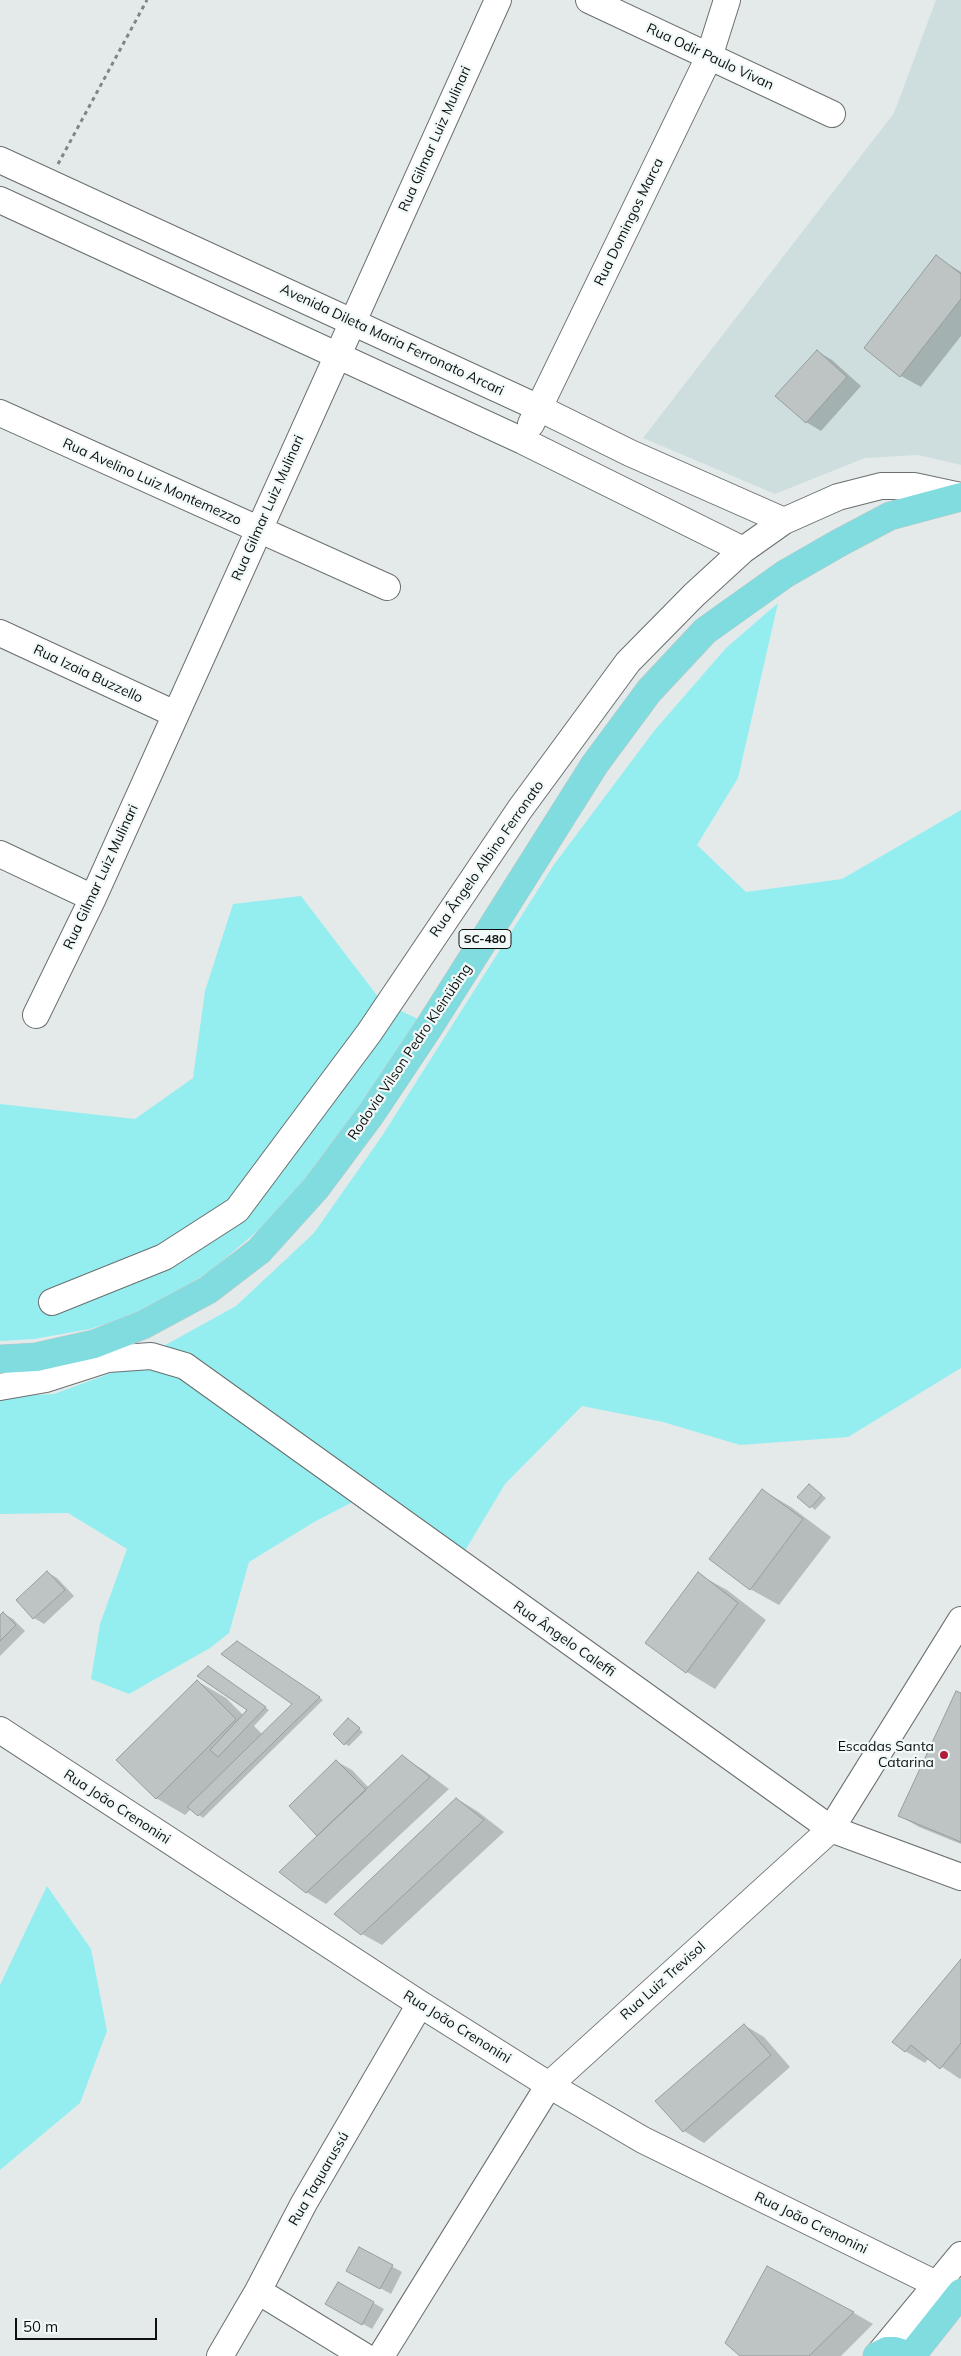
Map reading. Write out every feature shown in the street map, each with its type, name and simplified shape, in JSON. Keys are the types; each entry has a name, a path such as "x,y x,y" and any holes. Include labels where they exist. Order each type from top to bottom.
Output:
{"main road":[{"name":"Rodovia Vilson Pedro Kleinübing","path":"0,1359 36,1357 94,1344 143,1325 208,1290 259,1251 316,1188 371,1114 429,1028 595,764 649,691 705,631 785,574 890,516 961,497"},
{"path":"878,2355 895,2351 910,2356 961,2293"}],"street":[{"name":"Rua Gilmar Luiz Mulinari","path":"36,1015 93,898 498,0"},
{"name":"Rua Odir Paulo Vivan","path":"589,0 832,114"},
{"name":"Rua Domingos Marca","path":"523,441 709,57 727,0"},
{"name":"Avenida Dileta Maria Ferronato Arcari","path":"0,160 539,408 630,453 784,521"},
{"path":"0,200 523,441 743,550"},
{"name":"Rua Avelino Luiz Montemezzo","path":"0,413 387,587"},
{"name":"Rua Ângelo Albino Ferronato","path":"52,1302 164,1257 237,1210 369,1033 520,809 628,662 694,595 743,550 784,521 838,496 881,486 914,486 961,497"},
{"name":"Rua Izaia Buzzello","path":"0,633 175,714"},
{"path":"0,854 93,898"},
{"name":"Rua Ângelo Caleffi","path":"0,1387 46,1379 108,1360 151,1356 185,1366 831,1829 961,1877"},
{"name":"Rua Luiz Trevisol","path":"381,2356 549,2085 831,1829 961,1620"},
{"name":"Rua João Crenonini","path":"0,1730 420,2004 549,2085 643,2140 936,2284"},
{"name":"Rua Taquarussú","path":"220,2356 258,2291 304,2203 420,2004"},
{"path":"878,2355 961,2255"},
{"path":"258,2291 364,2356"}],"path":[{"path":"48,182 147,0"}],"shaded area":[{"path":"936,0 961,0 961,465 918,455 865,458 775,494 643,438 894,113"},
{"path":"778,603 738,778 697,845 746,892 842,879 961,810 961,1368 848,1437 740,1445 663,1422 582,1406 505,1484 463,1554 374,1491 314,1522 249,1562 229,1633 210,1648 129,1694 91,1679 100,1624 127,1549 68,1513 0,1514 0,1397 54,1394 122,1369 236,1306 314,1233 382,1136 553,866 654,731 726,648"},
{"path":"301,896 382,1002 418,1019 312,1177 268,1222 208,1273 134,1315 90,1329 34,1339 0,1341 0,1104 135,1119 193,1078 205,991 233,904"},
{"path":"47,1886 91,1949 107,2031 80,2103 0,2170 0,1985"}],"building":[{"path":"936,255 961,274 961,299 900,377 864,348"},
{"path":"817,350 847,377 806,423 775,396"},
{"path":"809,1484 822,1495 810,1508 797,1497"},
{"path":"762,1489 803,1519 750,1590 709,1559"},
{"path":"47,1571 65,1590 33,1619 16,1600"},
{"path":"698,1572 738,1603 686,1673 645,1643"},
{"path":"3,1612 16,1625 0,1641 0,1615"},
{"path":"237,1641 320,1697 198,1816 187,1807 292,1704 221,1654"},
{"path":"208,1666 266,1707 218,1757 210,1750 247,1710 197,1676"},
{"path":"197,1680 236,1719 156,1799 116,1760"},
{"name":"Escadas Santa Catarina","path":"956,1691 961,1693 961,1842 898,1816"},
{"path":"348,1718 360,1728 344,1745 333,1734"},
{"path":"402,1755 430,1777 306,1893 279,1872"},
{"path":"336,1760 366,1790 317,1836 289,1806"},
{"path":"456,1798 484,1820 361,1935 334,1914"},
{"path":"961,1959 961,2043 940,2069 911,2045 905,2052 892,2042"},
{"path":"744,2024 771,2055 683,2132 655,2101"},
{"path":"359,2247 393,2265 380,2289 346,2271"},
{"path":"767,2266 854,2312 809,2356 740,2356 725,2343"},
{"path":"338,2282 374,2302 362,2325 325,2304"}],"place":[{"name":"Escadas Santa Catarina","path":"944,1755"}]}
